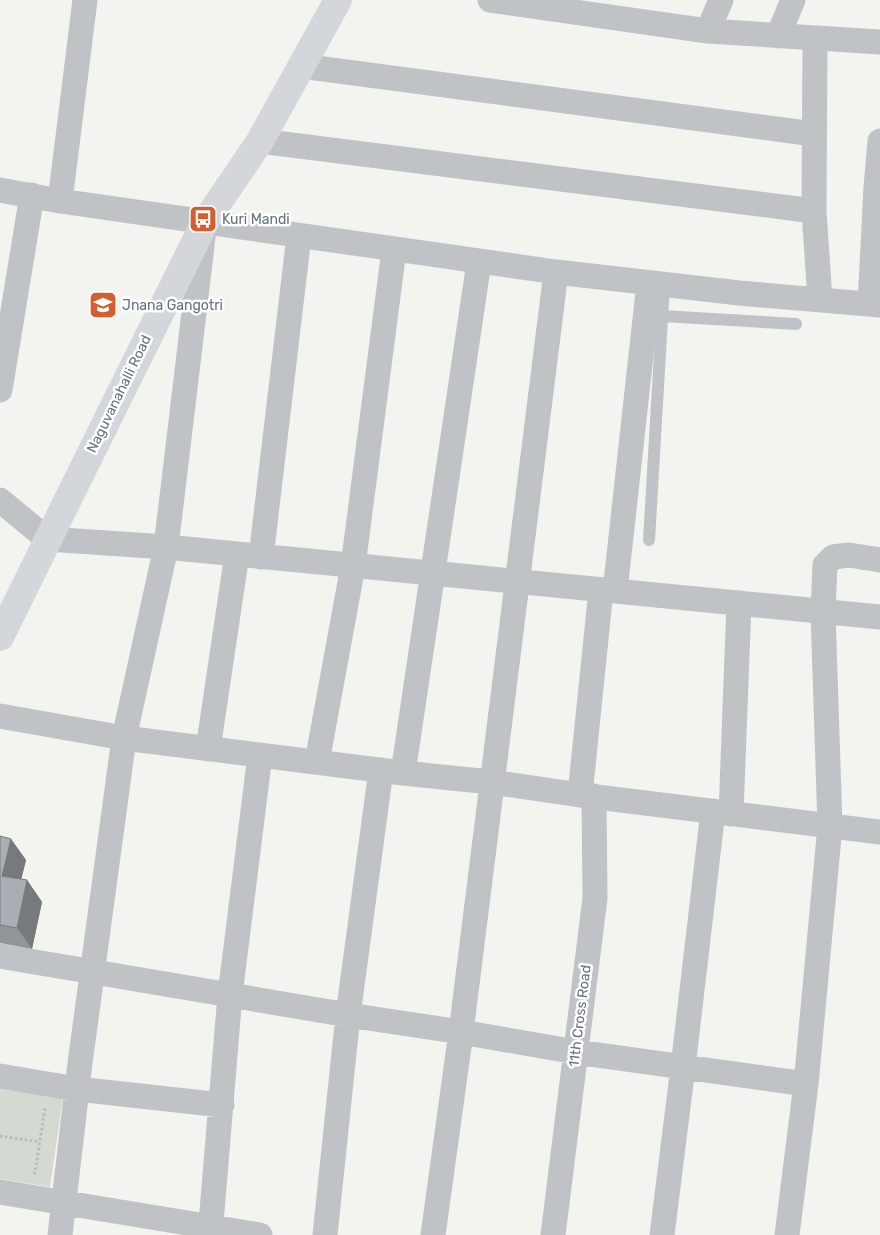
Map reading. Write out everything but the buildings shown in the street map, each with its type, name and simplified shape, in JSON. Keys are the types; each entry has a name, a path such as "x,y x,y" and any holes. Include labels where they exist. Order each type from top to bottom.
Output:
{"street":[{"path":"60,201 85,0"},
{"name":"Naguvanahalli Road","path":"0,637 205,222 260,141 338,0"},
{"path":"490,0 708,31 815,38 879,38"},
{"path":"708,31 721,0"},
{"path":"778,36 792,0"},
{"path":"815,38 814,210 820,300"},
{"path":"301,66 814,134"},
{"path":"0,190 60,201 479,262 656,284 875,305 880,140"},
{"path":"260,141 814,210"},
{"path":"0,390 32,195"},
{"path":"60,1235 92,971 124,738 166,547 205,222"},
{"path":"208,749 249,555 299,236"},
{"path":"317,762 353,566 394,250"},
{"path":"325,1235 348,1016 392,772 432,573 479,262"},
{"path":"433,1235 461,1032 556,272"},
{"name":"11th Cross Road","path":"553,1235 595,898 587,796 608,590 656,284"},
{"path":"0,500 48,539 166,547 880,617"},
{"path":"787,1235 806,1084 830,826 823,612 825,565 833,556 849,555 880,560"},
{"path":"662,1235 683,1067 722,812 739,603"},
{"path":"0,716 124,738 392,772 491,782 587,796 880,832"},
{"path":"211,1231 230,995 260,755"},
{"path":"0,956 348,1016 461,1032 576,1052 806,1084"},
{"path":"0,1076 77,1089 222,1105"},
{"path":"0,1192 64,1202 211,1231 260,1235"}],"lane":[{"path":"649,540 662,316 656,284"},
{"path":"662,316 796,324"}],"path":[{"path":"26,1172 35,1174 40,1142 45,1108 36,1107"},
{"path":"0,1136 40,1142"}],"shaded area":[{"path":"0,1089 63,1098 50,1187 0,1179"}],"place":[{"name":"Kuri Mandi","path":"203,219"},
{"name":"Jnana Gangotri","path":"103,305"}]}
